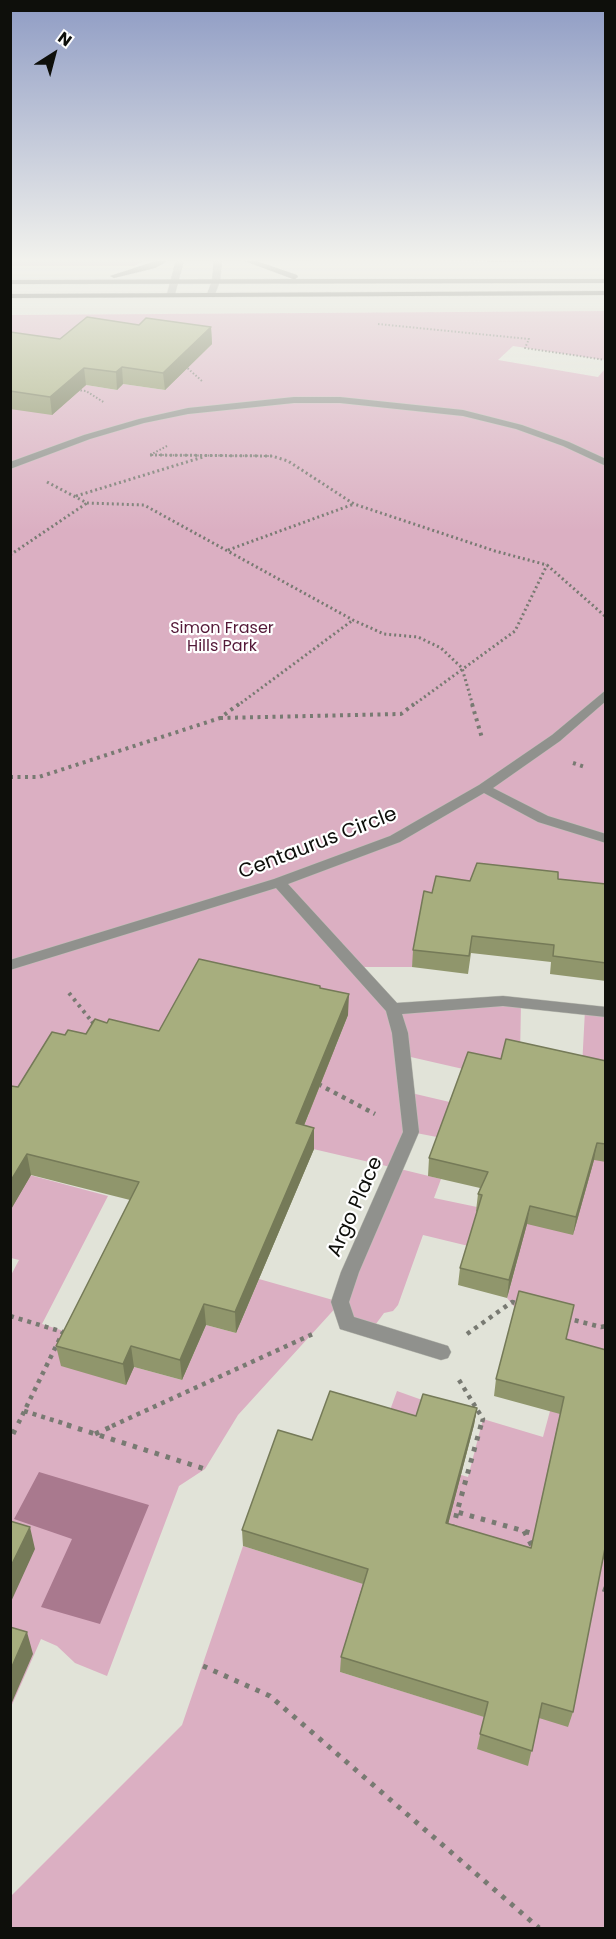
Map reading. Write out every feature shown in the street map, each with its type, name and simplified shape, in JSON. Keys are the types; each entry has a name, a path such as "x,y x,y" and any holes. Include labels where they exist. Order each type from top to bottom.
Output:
{"street":[{"path":"12,465 87,437 141,421 188,411 294,400 340,400 463,413 529,430 606,463"},
{"name":"Centaurus Circle","path":"10,965 279,882 395,839 484,788 556,738 606,694"},
{"path":"484,788 543,819 606,839"},
{"name":"Argo Place","path":"279,882 393,1009 400,1033 411,1132 350,1272 340,1302 347,1323"},
{"path":"393,1009 502,1001 606,1012"},
{"path":"347,1323 441,1352"}],"path":[{"path":"542,350 606,360"},
{"path":"69,389 86,391"},
{"path":"169,445 150,455 272,456 288,460 354,504 495,551 548,565 606,617"},
{"path":"75,496 209,456"},
{"path":"38,477 87,502 144,505 353,620 384,634 418,637 441,648 462,668 482,738"},
{"path":"10,555 87,502"},
{"path":"227,551 354,504"},
{"path":"10,777 39,777 220,718 401,714 515,631 548,565"},
{"path":"220,718 353,620"},
{"path":"69,993 101,1034"},
{"path":"309,1079 411,1132"},
{"path":"452,1532 483,1419 441,1352 512,1302 523,1306"},
{"path":"556,1315 601,1327 606,1326"},
{"path":"10,1316 63,1332 13,1434"},
{"path":"95,1434 312,1334 347,1323"},
{"path":"24,1411 205,1469"},
{"path":"457,1512 544,1536"},
{"path":"523,1530 538,1558"},
{"path":"585,1582 606,1590"},
{"path":"203,1666 270,1696 539,1929"}],"green space":[{"name":"Simon Fraser Hills Park","path":"22,350 508,350 498,360 598,377 605,369 605,902 423,909 412,967 355,967 393,1009 521,1003 520,1056 582,1067 585,1010 605,1012 605,1928 11,1928 11,1896 182,1725 243,1546 367,1585 340,1672 485,1717 528,1766 394,1524 385,1424 397,1391 425,1401 407,1459 468,1477 483,1419 543,1437 550,1411 516,1309 507,1298 518,1258 423,1235 398,1305 393,1311 384,1313 370,1332 347,1323 340,1303 238,1415 205,1469 179,1486 107,1676 75,1663 57,1646 41,1639 11,1707 10,1277 19,1260 11,1258 11,1170 108,1196 42,1324 76,1335 134,1367 182,1380 206,1325 236,1333 259,1279 340,1302 395,1168 296,1145 309,1114 297,1111 324,1045 335,1048 348,1015 167,1043 11,1115 11,409 67,382 117,390 123,384 165,390 181,373","holes":["402,1055 498,1077 591,1169 573,1234 476,1211 477,1207 434,1198 441,1179 396,1168 411,1132 442,1138 488,1111 407,1092"]},
{"path":"542,350 605,350 605,360"}],"shaded area":[{"path":"39,1472 149,1505 100,1624 41,1607 72,1539 14,1519"}],"building":[{"path":"10,350 186,350 163,373 122,367 116,372 84,368 50,397 10,391"},
{"path":"477,863 558,872 558,879 606,884 606,963 553,956 554,945 472,936 469,956 413,950 424,891 432,893 436,876 470,881"},
{"path":"199,959 349,994 296,1123 314,1128 235,1312 204,1304 180,1360 131,1346 123,1364 56,1346 139,1182 27,1154 10,1182 10,1086 18,1087 52,1032 65,1035 68,1030 86,1034 95,1019 107,1023 109,1019 159,1031"},
{"path":"506,1039 606,1061 606,1144 597,1143 576,1217 530,1206 509,1280 460,1268 482,1195 478,1194 488,1172 429,1158 468,1052 501,1059"},
{"path":"519,1291 574,1305 566,1339 606,1350 606,1543 573,1712 542,1703 532,1751 480,1734 488,1702 341,1657 368,1569 242,1530 278,1430 312,1440 330,1391 416,1416 423,1394 477,1408 446,1523 531,1548 564,1397 496,1379"},
{"path":"10,1521 30,1527 10,1568"},
{"path":"10,1627 27,1632 10,1671"}]}
